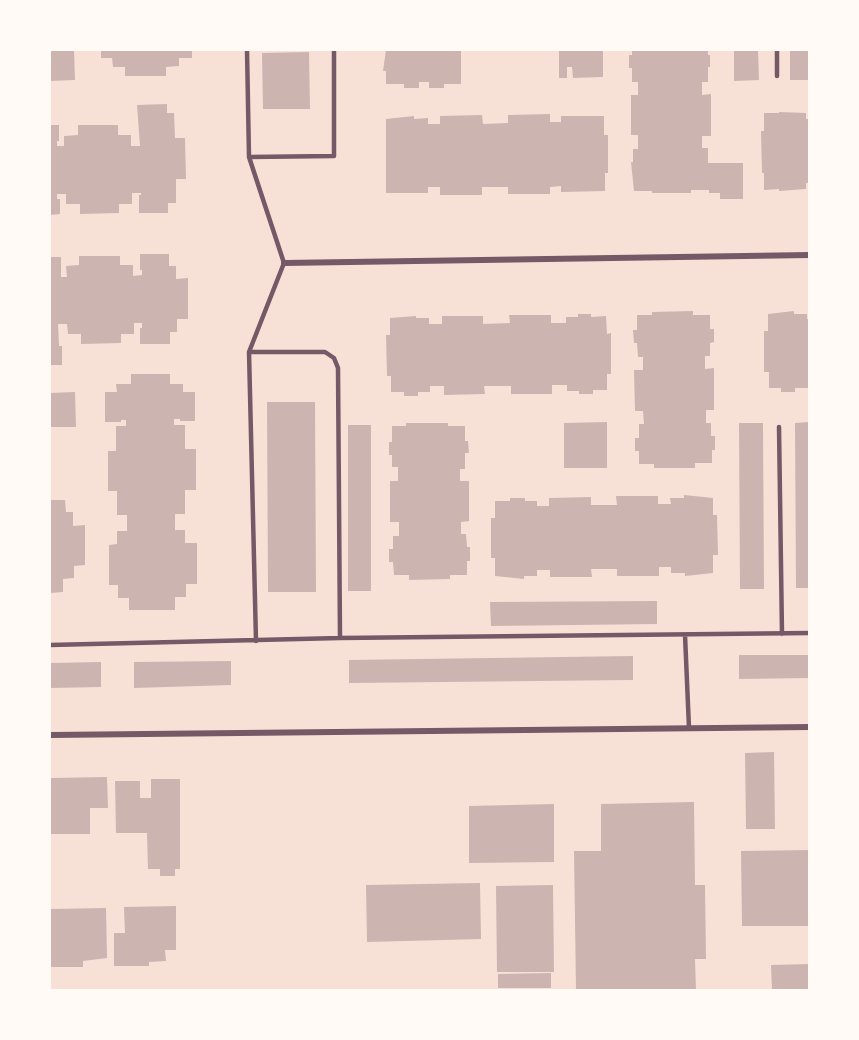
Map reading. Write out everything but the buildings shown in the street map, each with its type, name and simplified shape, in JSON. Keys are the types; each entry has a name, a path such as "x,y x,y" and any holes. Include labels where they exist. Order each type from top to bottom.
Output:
{"street":[{"path":"284,263 810,255"},
{"path":"50,735 810,727"}],"lane":[{"path":"247,50 249,157 284,263 249,352 256,640"},
{"path":"249,157 334,156 334,50"},
{"path":"777,50 777,76"},
{"path":"249,352 325,352 334,358 338,368 340,638"},
{"path":"778,427 782,634"},
{"path":"50,645 340,638 810,633"},
{"path":"685,634 689,728"}]}
